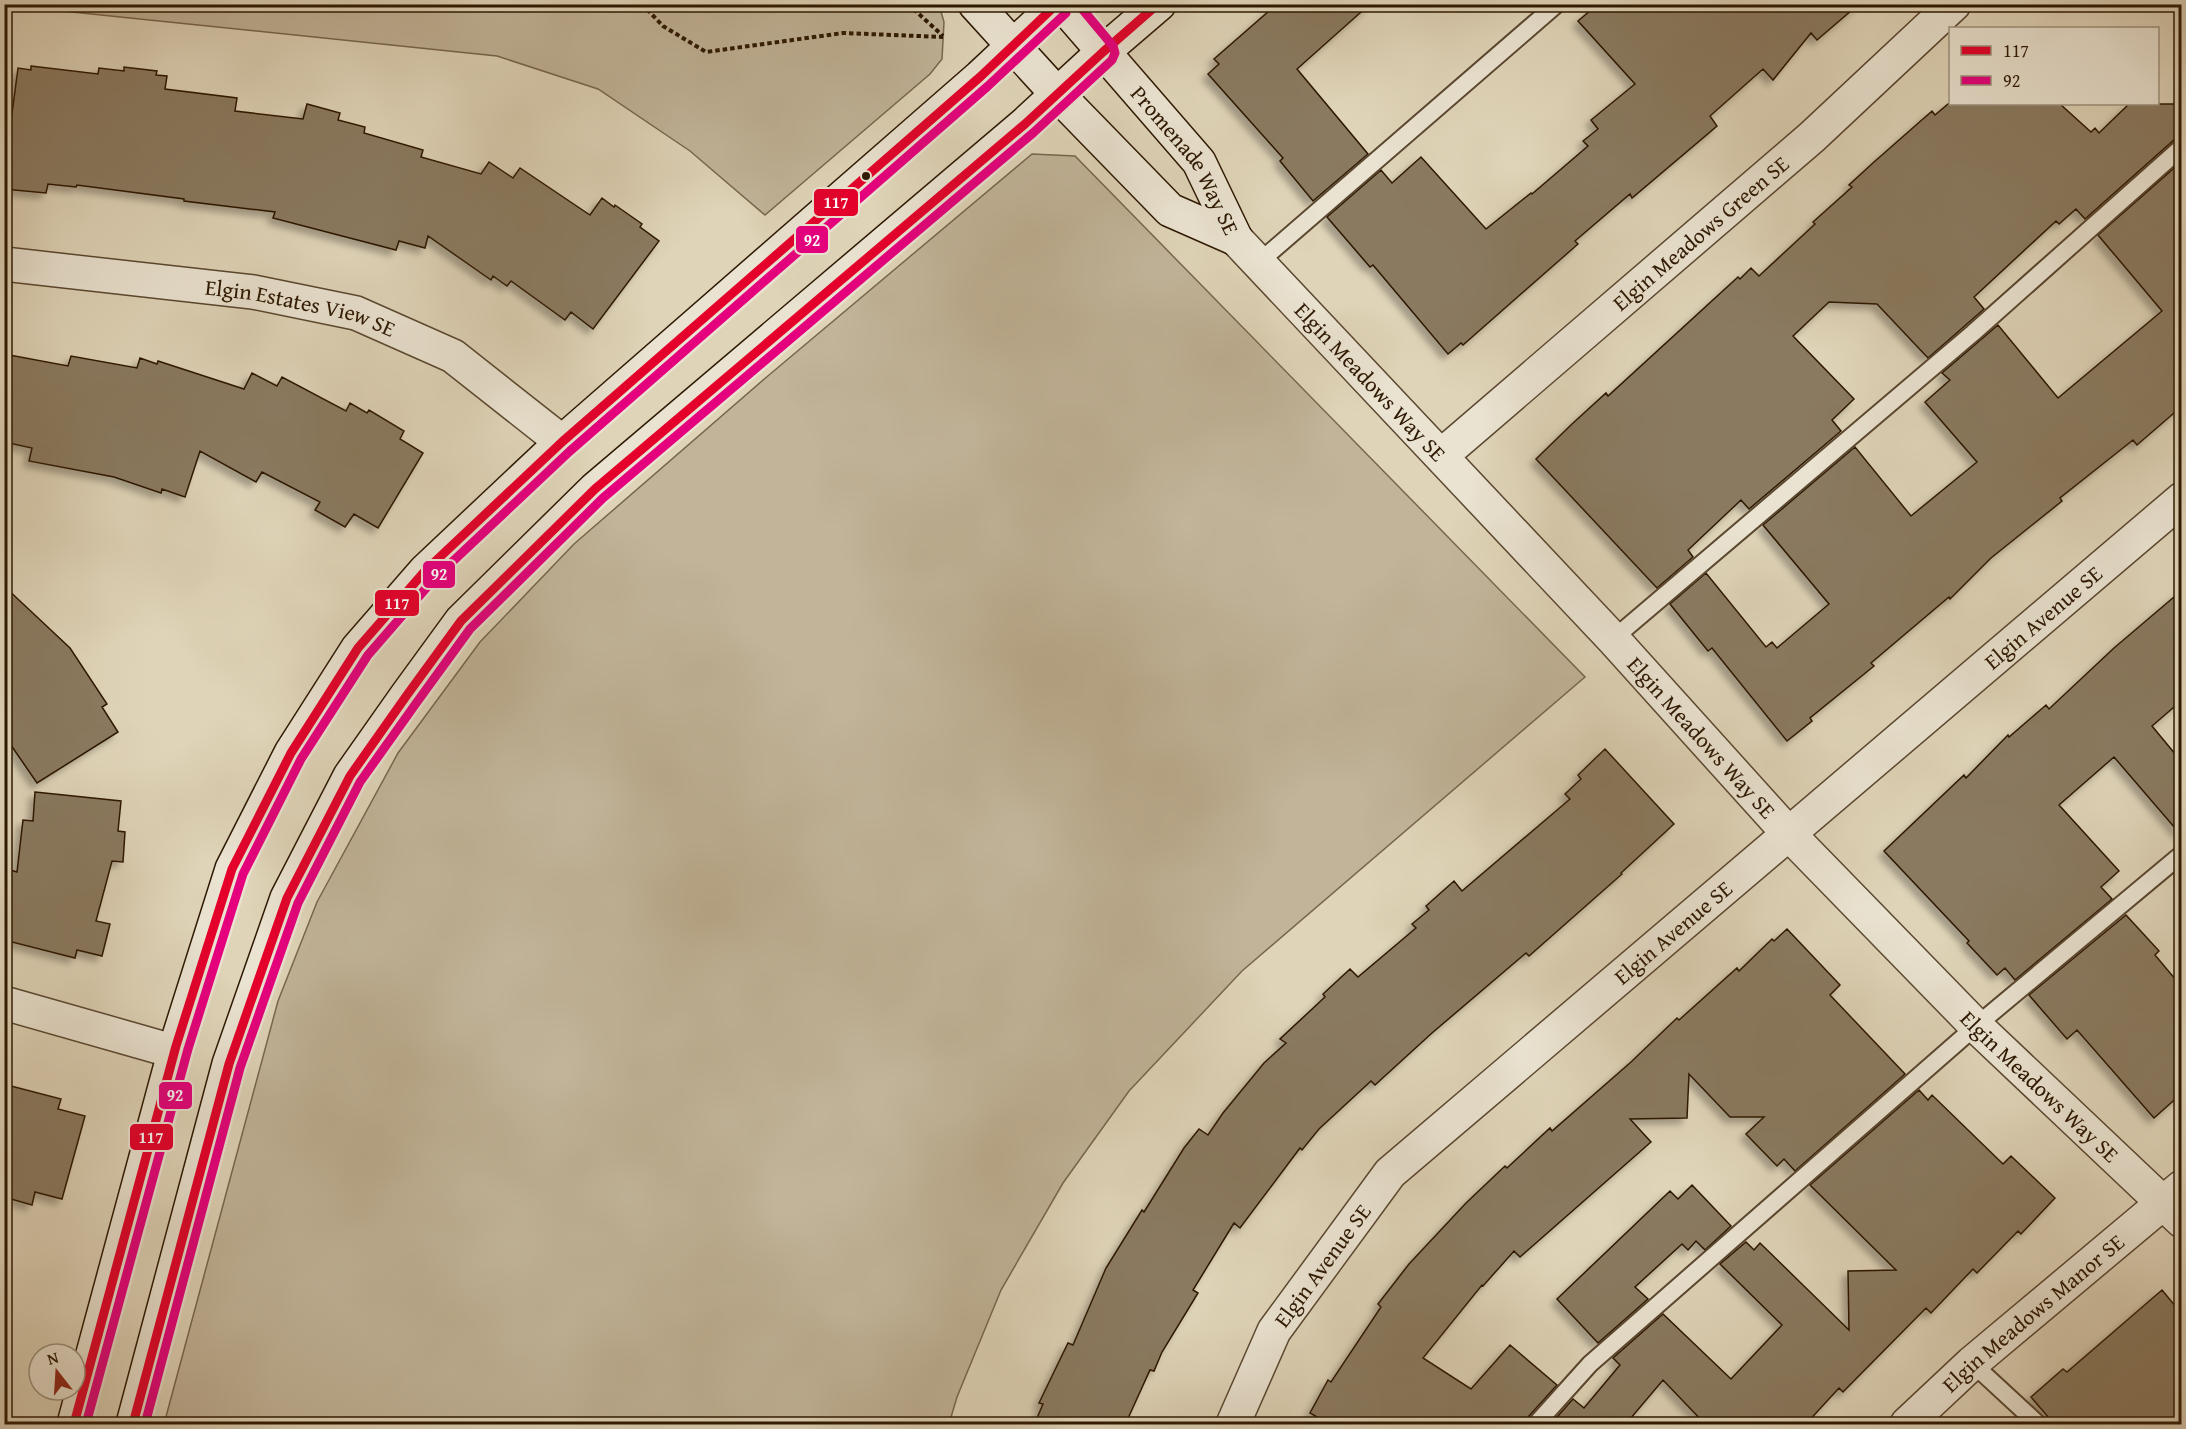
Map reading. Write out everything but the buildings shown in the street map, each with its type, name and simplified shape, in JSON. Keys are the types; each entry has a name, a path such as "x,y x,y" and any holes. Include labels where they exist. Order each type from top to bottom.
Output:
{"street":[{"name":"Promenade Way SE","path":"975,4 1058,95 1170,210 1236,239"},
{"name":"Promenade Way SE","path":"1060,4 1199,162 1236,239"},
{"path":"74,1425 176,1046 232,869 297,743 358,648 425,571 562,442 1060,4"},
{"path":"133,1425 229,1064 287,898 350,776 461,621 588,496 1058,95 1103,52 1159,4"},
{"name":"Elgin Meadows Green SE","path":"1441,456 1812,137 1954,4"},
{"name":"Elgin Meadows Way SE","path":"1236,239 1613,639 1788,833 1976,1026 2175,1204"},
{"name":"Elgin Estates View SE","path":"4,264 254,292 356,313 453,356 562,442"},
{"name":"Elgin Avenue SE","path":"1233,1425 1274,1331 1390,1173 2181,499"},
{"path":"4,1003 169,1050 176,1046"},
{"name":"Elgin Meadows Manor SE","path":"1907,1425 1972,1363 2175,1204"}],"lane":[{"path":"1258,263 1557,4"},
{"path":"1613,639 1973,333 2181,147"},
{"path":"1536,1425 1590,1364 1976,1026 2181,854"},
{"path":"1972,1363 2037,1425"}],"path":[{"path":"642,4 663,26 706,52 843,33 943,37 909,4"}],"shaded area":[{"path":"4,5 939,5 944,22 942,59 930,74 765,215 690,151 598,89 497,56"},
{"path":"1032,154 1075,156 1585,677 1242,971 1129,1091 1063,1183 1001,1290 957,1397 949,1424 164,1424 278,1001 317,902 398,753 480,642 574,544 769,375"}],"transit line":[{"name":"117","path":"74,1424 176,1046 232,869 291,753 358,648 425,571 562,442 980,77 1057,4"},
{"name":"92","path":"145,1424 240,1068 298,903 360,782 470,629 603,498 1033,133 1112,60 1115,53 1113,46 1078,4"},
{"name":"117","path":"133,1424 229,1064 287,898 350,776 407,695 461,621 595,489 1025,124 1158,4"},
{"name":"92","path":"86,1424 188,1049 243,874 301,759 368,655 434,579 570,451 988,86 1066,13"}]}
